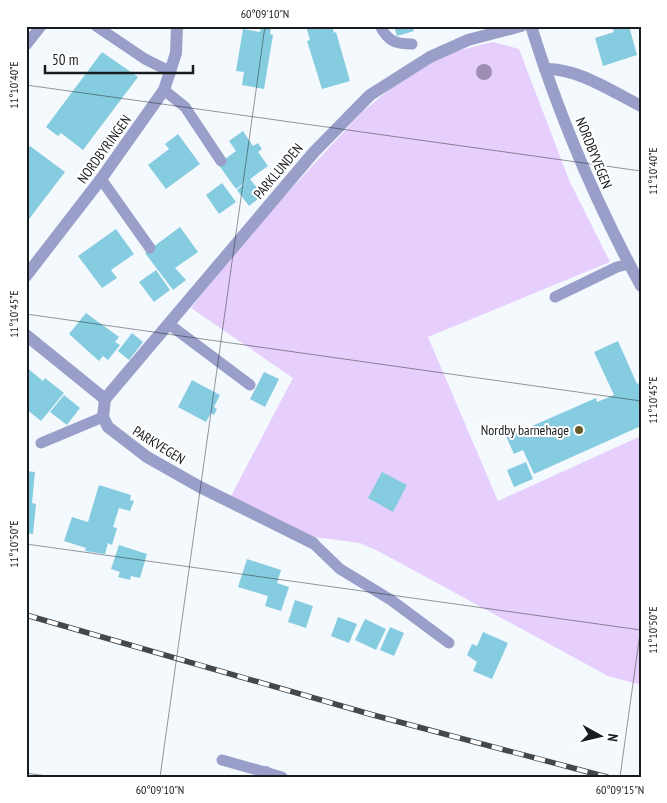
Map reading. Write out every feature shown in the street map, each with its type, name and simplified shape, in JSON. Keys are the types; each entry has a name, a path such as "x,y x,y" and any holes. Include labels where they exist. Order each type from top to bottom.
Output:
{"street":[{"name":"NORDBYRINGEN","path":"26,276 101,179 164,90 172,72 176,53 177,26"},
{"name":"PARKLUNDEN","path":"105,399 170,325 314,152 370,94 430,57 476,38 521,26"},
{"name":"NORDBYVEGEN","path":"531,26 545,69 594,195 634,269 641,286"},
{"path":"545,69 572,72 641,106"},
{"path":"26,335 105,399 104,417"},
{"name":"PARKVEGEN","path":"104,417 108,427 146,456 200,487 314,543"}],"lane":[{"path":"26,45 41,26"},
{"path":"96,26 145,59 172,72"},
{"path":"380,26 386,37 398,44 412,44"},
{"path":"164,90 185,107 221,161"},
{"path":"101,179 150,248"},
{"path":"555,297 617,267 634,269"},
{"path":"170,325 250,385"},
{"path":"41,443 104,417"},
{"path":"314,543 340,569 391,600 449,643"},
{"path":"222,760 265,774 282,777"}],"shaded area":[{"path":"493,42 519,49 569,180 610,262 428,337 498,501 641,436 641,685 608,676 380,552 360,543 314,537 231,496 293,378 191,308 257,226 362,112 395,85 444,54"}],"building":[{"path":"261,26 271,27 270,34 273,35 264,89 242,85 244,72 236,71 243,29 260,32"},
{"path":"306,26 332,26 334,33 336,32 350,81 322,89 307,41 310,40"},
{"path":"394,26 412,26 414,31 397,36"},
{"path":"629,26 637,55 603,66 595,38 614,32 613,29"},
{"path":"102,52 138,77 83,150 61,133 58,136 46,127"},
{"path":"243,131 253,146 258,143 262,149 258,152 268,166 250,179 263,195 249,206 237,190 247,181 236,189 218,164 236,151 229,141"},
{"path":"178,134 200,164 166,189 148,165 169,149 165,144"},
{"path":"30,146 65,172 26,223 26,151"},
{"path":"222,183 236,202 219,214 206,195"},
{"path":"180,227 198,252 175,268 186,280 173,290 145,253"},
{"path":"116,229 134,254 111,270 117,278 102,288 78,256"},
{"path":"156,270 170,290 154,302 139,282"},
{"path":"86,313 119,337 115,342 120,345 108,360 103,356 99,361 69,334"},
{"path":"132,333 143,342 129,360 118,351"},
{"path":"618,341 637,384 641,382 641,426 534,474 523,450 514,454 505,434 515,429 516,433 596,398 597,402 614,395 594,352"},
{"path":"26,367 43,381 45,378 64,393 41,421 26,409"},
{"path":"264,372 279,379 265,407 250,399"},
{"path":"192,380 220,395 214,407 217,409 214,415 211,413 206,422 178,407"},
{"path":"64,395 80,408 67,425 50,412"},
{"path":"526,462 533,479 514,487 507,470"},
{"path":"26,471 35,472 32,503 36,504 33,534 26,533"},
{"path":"382,472 407,485 393,512 368,498"},
{"path":"99,485 131,495 130,500 134,501 130,511 119,508 113,527 117,528 112,545 108,543 105,554 85,551 86,548 64,541 72,517 88,522"},
{"path":"119,545 147,554 140,578 131,576 130,580 118,577 120,572 111,569"},
{"path":"247,559 281,570 277,583 289,587 281,611 265,606 268,596 238,587"},
{"path":"295,600 313,606 306,628 288,622"},
{"path":"338,617 357,624 349,643 331,636"},
{"path":"365,619 386,629 376,650 355,640"},
{"path":"390,627 404,633 394,656 380,650"},
{"path":"483,632 508,643 492,679 473,671 477,662 467,655 472,644 477,646"}],"railway":[{"path":"26,615 373,715 607,777"}],"place":[{"name":"Nordby barnehage","path":"579,430"}]}
